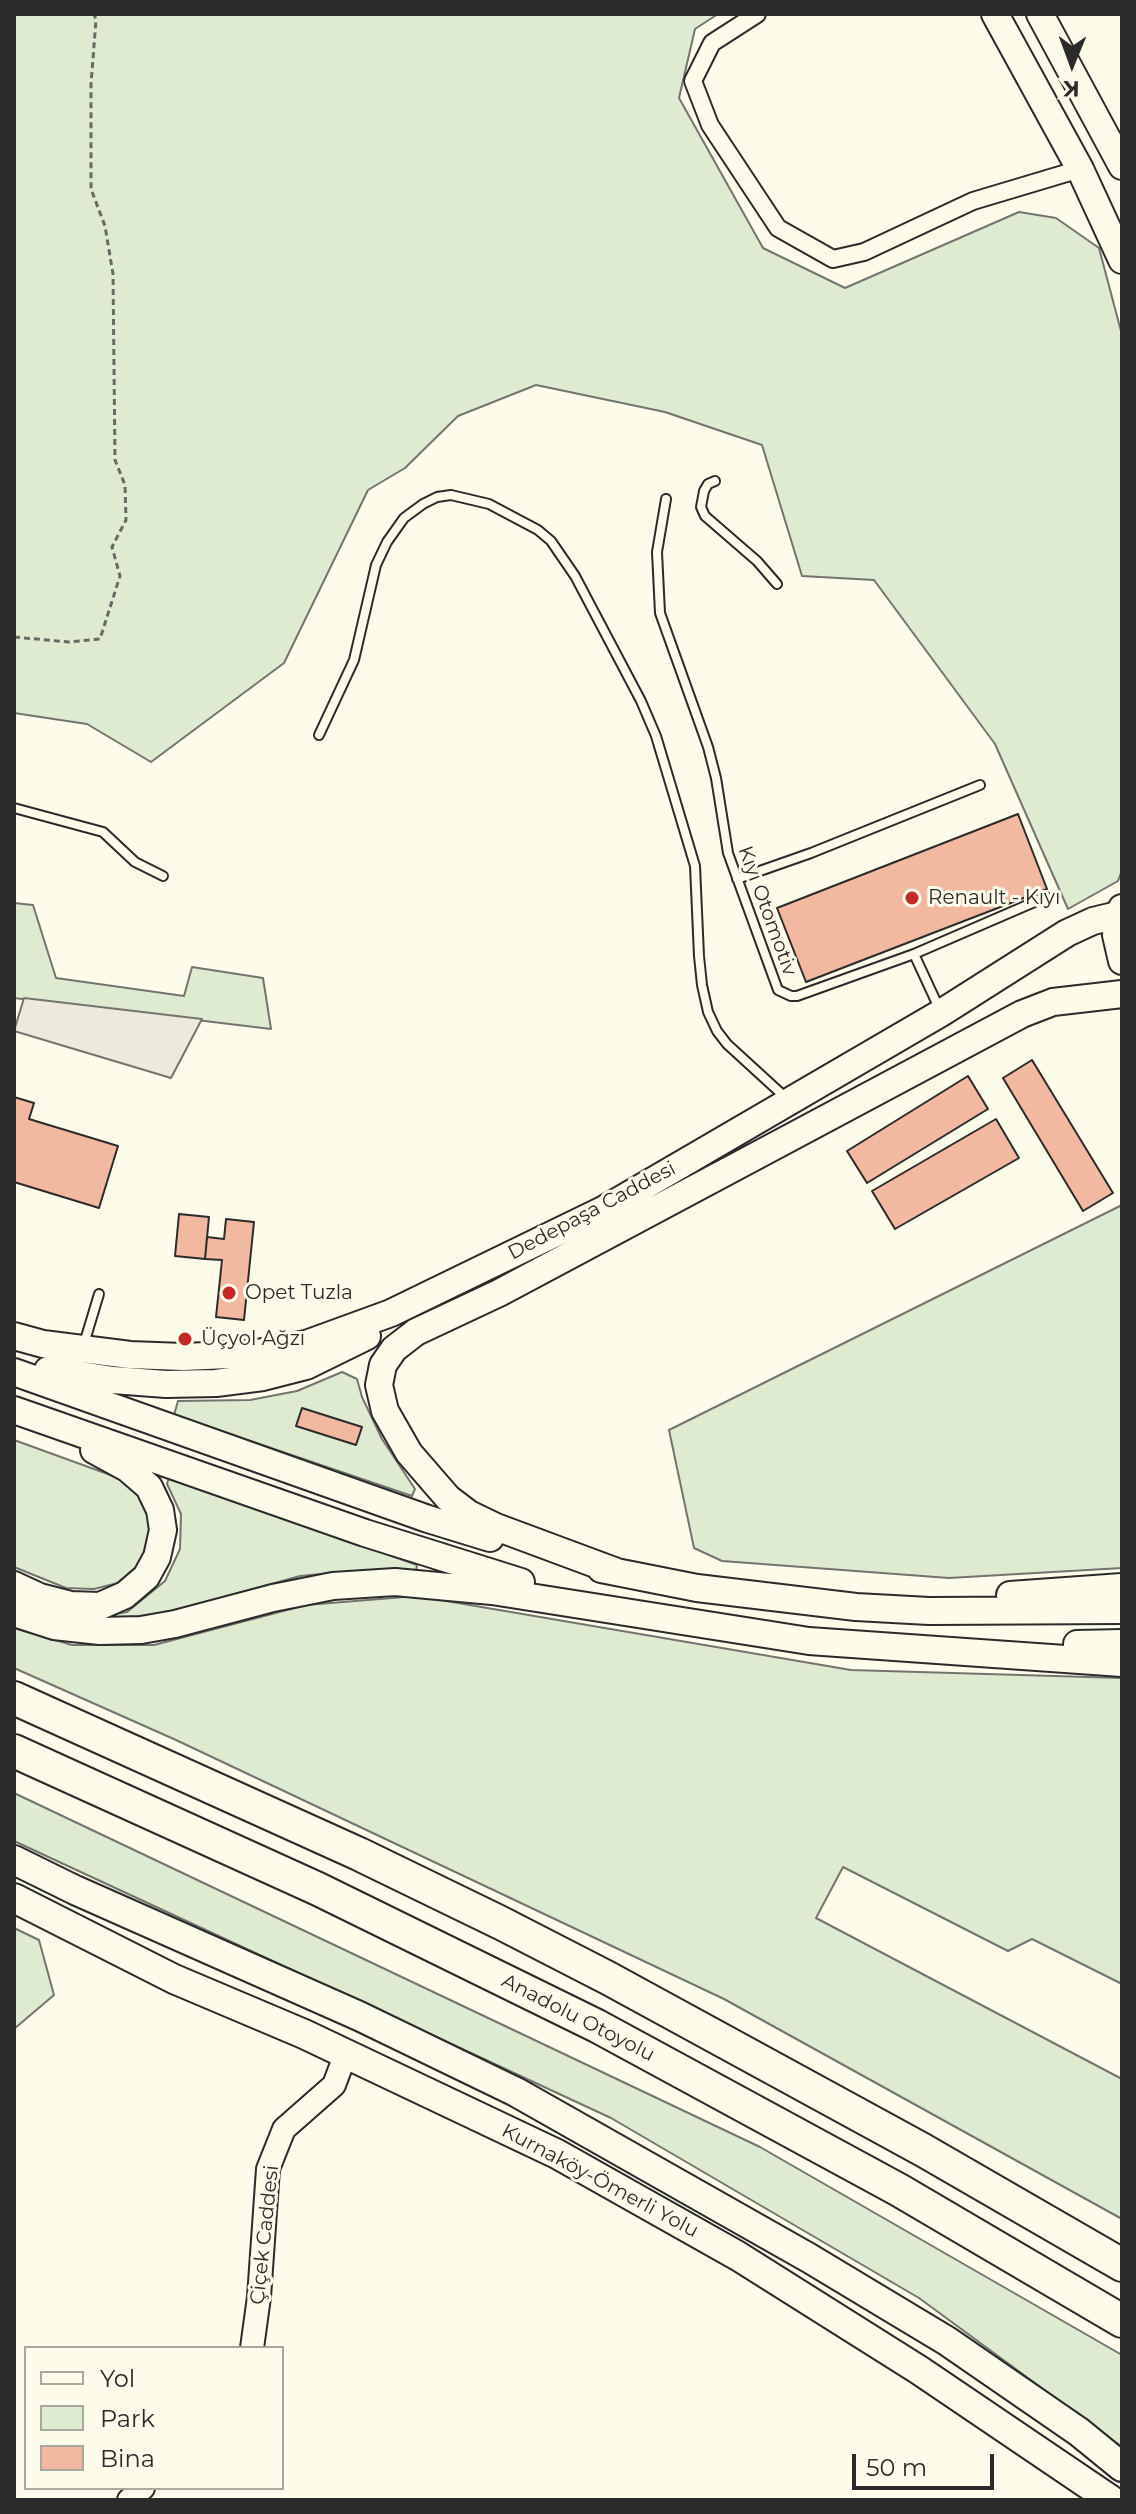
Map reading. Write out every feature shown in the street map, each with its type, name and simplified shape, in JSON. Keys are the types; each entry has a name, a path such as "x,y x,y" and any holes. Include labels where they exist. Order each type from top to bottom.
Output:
{"highway":[{"path":"14,1698 301,1827 501,1923 740,2049 1122,2265"},
{"name":"Anadolu Otoyolu","path":"14,1751 318,1889 597,2026 899,2190 1122,2321"},
{"name":"Kurnaköy-Ömerli Yolu","path":"14,1857 75,1890 359,2016 516,2092 809,2258 947,2341 1079,2432 1122,2467"},
{"name":"Kurnaköy-Ömerli Yolu","path":"14,1900 174,1979 346,2053 557,2154 738,2256 919,2370 1111,2500"},
{"path":"1072,2234 1122,2257"}],"main road":[{"path":"995,14 1080,169 1122,260"},
{"path":"1040,14 1122,163"},
{"path":"1121,912 1116,935 1122,961"},
{"name":"Dedepaşa Caddesi","path":"14,1336 82,1349 183,1357 252,1354 306,1344 391,1313 603,1210 941,1013 1067,933 1121,912"},
{"name":"Dedepaşa Caddesi","path":"617,1572 496,1527 469,1514 448,1498 409,1453 385,1411 379,1385 383,1365 394,1349 416,1332 499,1293 1022,1014 1053,1002 1122,994"},
{"path":"14,1364 113,1380 166,1384 263,1377 306,1366 347,1347 484,1268"},
{"path":"14,1372 428,1519 568,1562 697,1588 778,1599 929,1611 1122,1610"},
{"path":"14,1413 127,1468 149,1487 160,1510 163,1530 157,1557 146,1577 125,1595 100,1606 71,1605 40,1597 14,1585"},
{"path":"14,1413 478,1569 570,1596 747,1633"},
{"path":"14,1613 54,1626 100,1631 141,1630 333,1586 395,1582 492,1591 747,1633 873,1646 1122,1663"},
{"path":"778,1599 919,1600 1122,1587"},
{"path":"873,1646 1122,1643"}],"street":[{"path":"757,14 712,43 693,81 710,125 778,228 833,259 864,252 973,201 1080,169"},
{"name":"Çiçek Caddesi","path":"252,2346 268,2169 284,2129 334,2085 346,2053"}],"lane":[{"path":"715,481 708,484 704,491 701,507 705,516 757,561 777,584"},
{"path":"319,735 354,660 376,565 404,518 437,497 451,495 489,504 538,530 551,541 575,576 641,701 656,736 695,866 699,956 708,1012 727,1044 790,1101"},
{"name":"Kıyı Otomotiv","path":"666,499 657,552 660,613 708,747 728,853 778,990 797,996 914,954"},
{"path":"737,879 811,853 980,785"},
{"path":"14,808 103,832 135,862 163,876"},
{"path":"941,1013 914,954 1046,897"},
{"path":"82,1349 99,1294"}],"path":[{"path":"14,637 69,642 100,639 120,576 112,547 126,520 125,485 115,460 113,274 105,226 91,189 94,14"}],"green space":[{"path":"14,14 718,14 695,29 679,98 763,248 845,288 1019,212 1056,218 1099,248 1122,335 1122,870 1118,881 1068,909 995,744 874,580 802,576 762,445 665,412 536,385 458,416 405,468 368,490 284,663 151,762 87,724 14,713"},
{"path":"14,903 33,905 56,978 184,996 192,967 263,978 271,1029 14,998"},
{"path":"1122,1205 1122,1568 949,1578 722,1561 694,1548 669,1430"},
{"path":"342,1372 357,1379 382,1439 415,1489 412,1496 174,1415 178,1401 250,1400 297,1391"},
{"path":"14,1440 127,1481 152,1514 153,1543 142,1563 118,1583 94,1589 66,1588 14,1567"},
{"path":"169,1477 417,1565 416,1571 353,1571 300,1576 153,1617 111,1620 109,1615 127,1612 165,1581 180,1549 181,1514 167,1484"},
{"path":"417,1596 851,1670 1122,1678 1122,1984 1032,1939 1008,1951 843,1867 816,1918 1122,2079 1122,2219 724,1999 176,1740 14,1668 14,1628 72,1645 154,1645 306,1605"},
{"path":"14,1793 760,2147 1122,2355 1122,2447 919,2298 611,2118 14,1841"},
{"path":"14,1928 39,1940 54,1995 14,2029"}],"shaded area":[{"path":"24,998 202,1019 171,1078 14,1031"}],"building":[{"name":"Renault - Kıyı","path":"1018,814 1047,889 806,982 777,908"},
{"path":"1032,1060 1113,1193 1083,1211 1003,1078"},
{"path":"968,1076 988,1109 867,1183 847,1151"},
{"path":"14,1097 34,1103 29,1119 118,1146 99,1208 14,1182"},
{"path":"996,1119 1019,1158 895,1229 872,1191"},
{"path":"179,1214 209,1217 205,1259 175,1256"},
{"path":"226,1219 254,1222 244,1320 216,1317 222,1260 205,1259 207,1237 224,1239"},
{"path":"302,1408 362,1427 356,1445 296,1426"}],"place":[{"name":"Renault - Kıyı","path":"912,898"},
{"name":"Opet Tuzla","path":"229,1293"},
{"name":"Üçyol Ağzı","path":"185,1339"}]}
